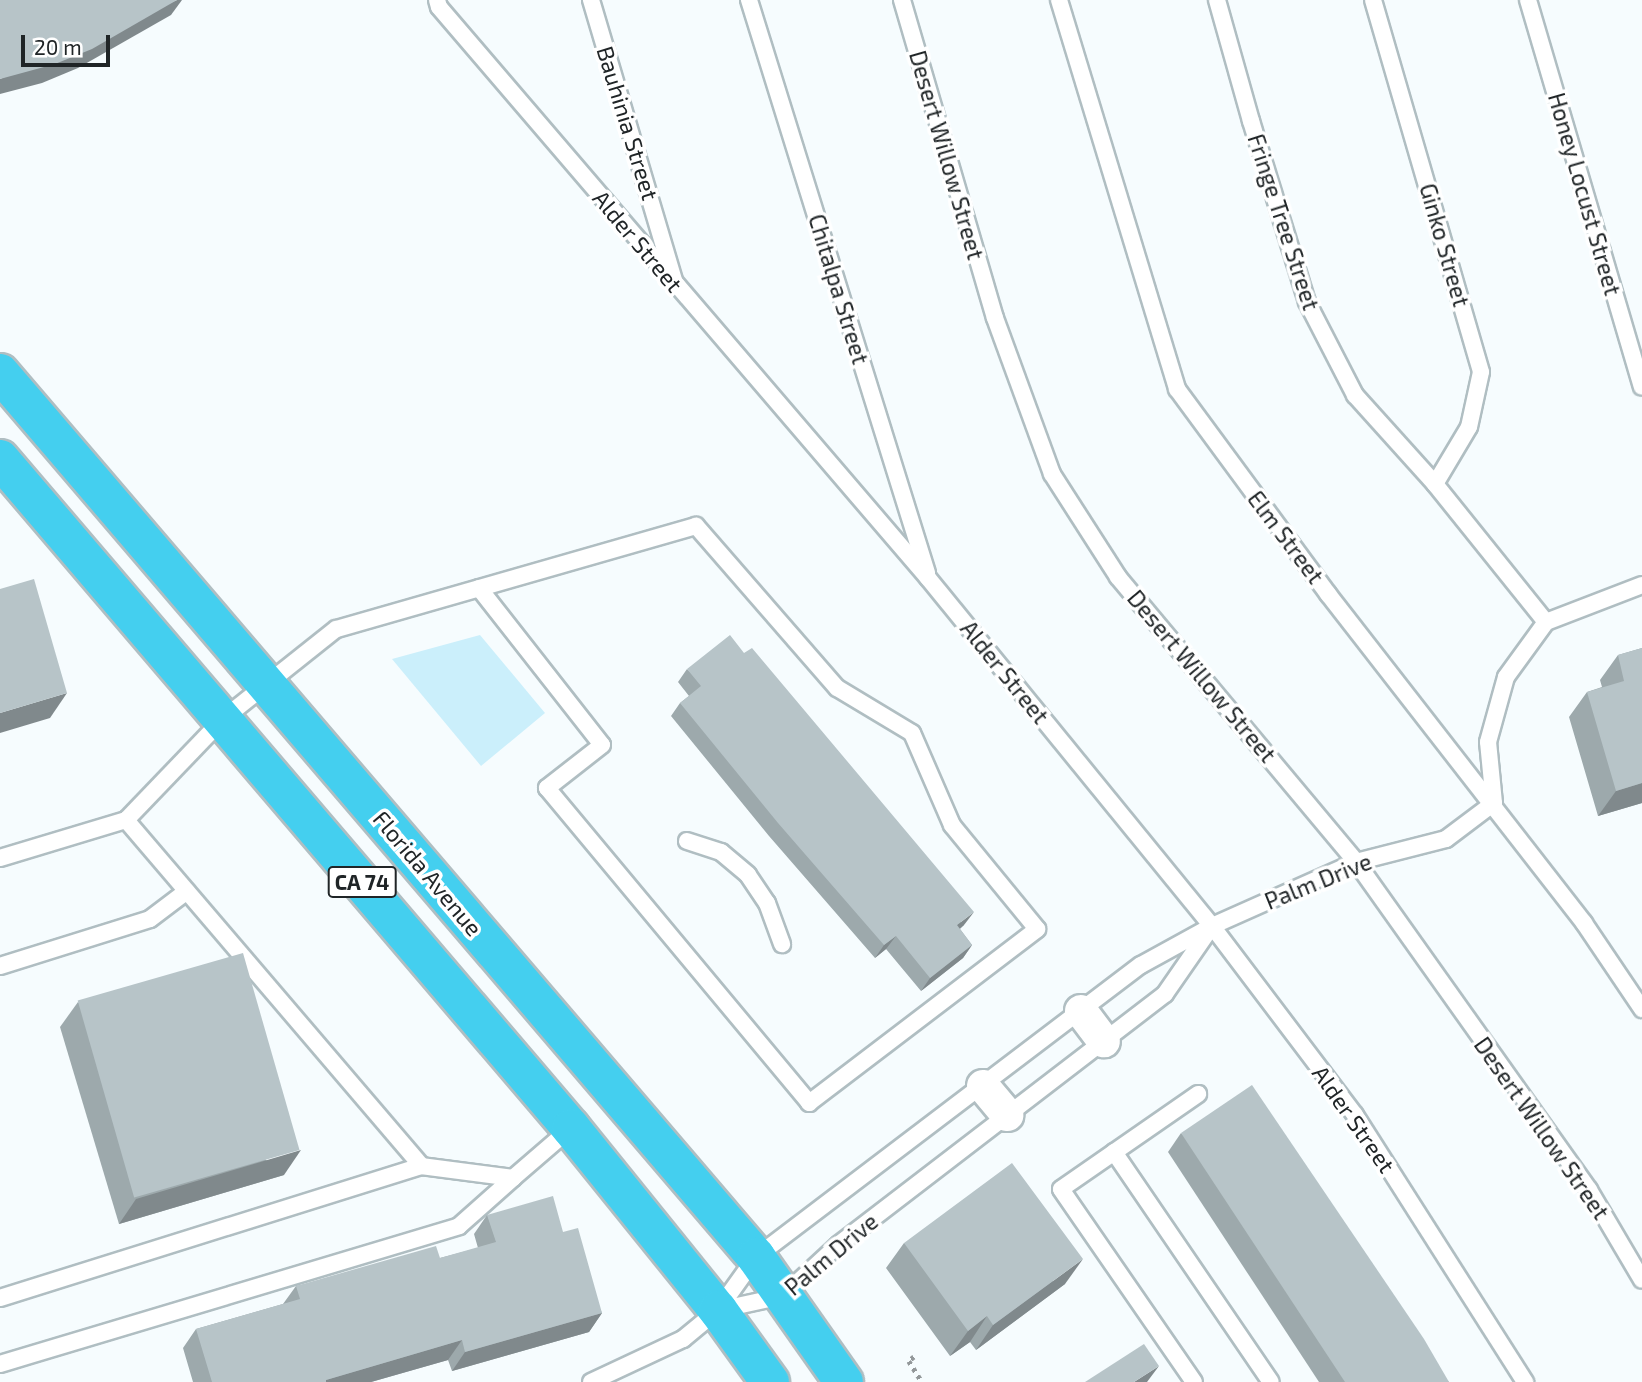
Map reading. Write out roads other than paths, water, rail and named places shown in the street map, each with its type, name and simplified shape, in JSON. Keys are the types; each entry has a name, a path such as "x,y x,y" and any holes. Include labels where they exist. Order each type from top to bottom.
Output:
{"highway":[{"name":"Florida Avenue","path":"0,373 756,1257 844,1382"},
{"name":"CA 74","path":"0,460 572,1128 719,1310 770,1382"}],"street":[{"path":"1080,1012 1104,1041"},
{"path":"983,1086 1007,1115"}],"lane":[{"name":"Alder Street","path":"437,0 439,7 676,286 929,578 1212,926 1355,1115 1525,1382"},
{"name":"Bauhinia Street","path":"592,0 676,286"},
{"name":"Chitalpa Street","path":"749,0 929,578"},
{"name":"Desert Willow Street","path":"902,0 995,317 1052,474 1118,577 1356,862 1589,1190 1642,1280"},
{"name":"Elm Street","path":"1059,0 1177,390 1328,594 1494,803 1584,923 1642,1009"},
{"name":"Fringe Tree Street","path":"1217,0 1307,302 1355,395 1435,484 1546,622"},
{"name":"Ginko Street","path":"1373,0 1481,372 1469,427 1435,484"},
{"name":"Honey Locust Street","path":"1528,0 1642,387"},
{"path":"0,858 126,820 223,719 336,629 696,526 837,688 912,733 952,825 1037,929 809,1104 547,788 602,745 480,588"},
{"path":"1494,803 1489,742 1506,677 1546,622 1642,586"},
{"name":"Palm Drive","path":"719,1310 756,1257 1141,965 1212,926 1356,862 1446,839 1494,803"},
{"path":"126,820 421,1166"},
{"path":"687,841 721,852 748,875 767,903 782,944"},
{"path":"0,966 150,919 187,891"},
{"name":"Palm Drive","path":"719,1310 783,1296 838,1245 1165,994 1212,926"},
{"path":"1194,1382 1061,1189 1198,1094"},
{"path":"0,1364 459,1226 572,1128"},
{"path":"1114,1152 1271,1382"},
{"path":"0,1298 421,1166 513,1178"},
{"path":"591,1382 682,1339 719,1310"}]}
